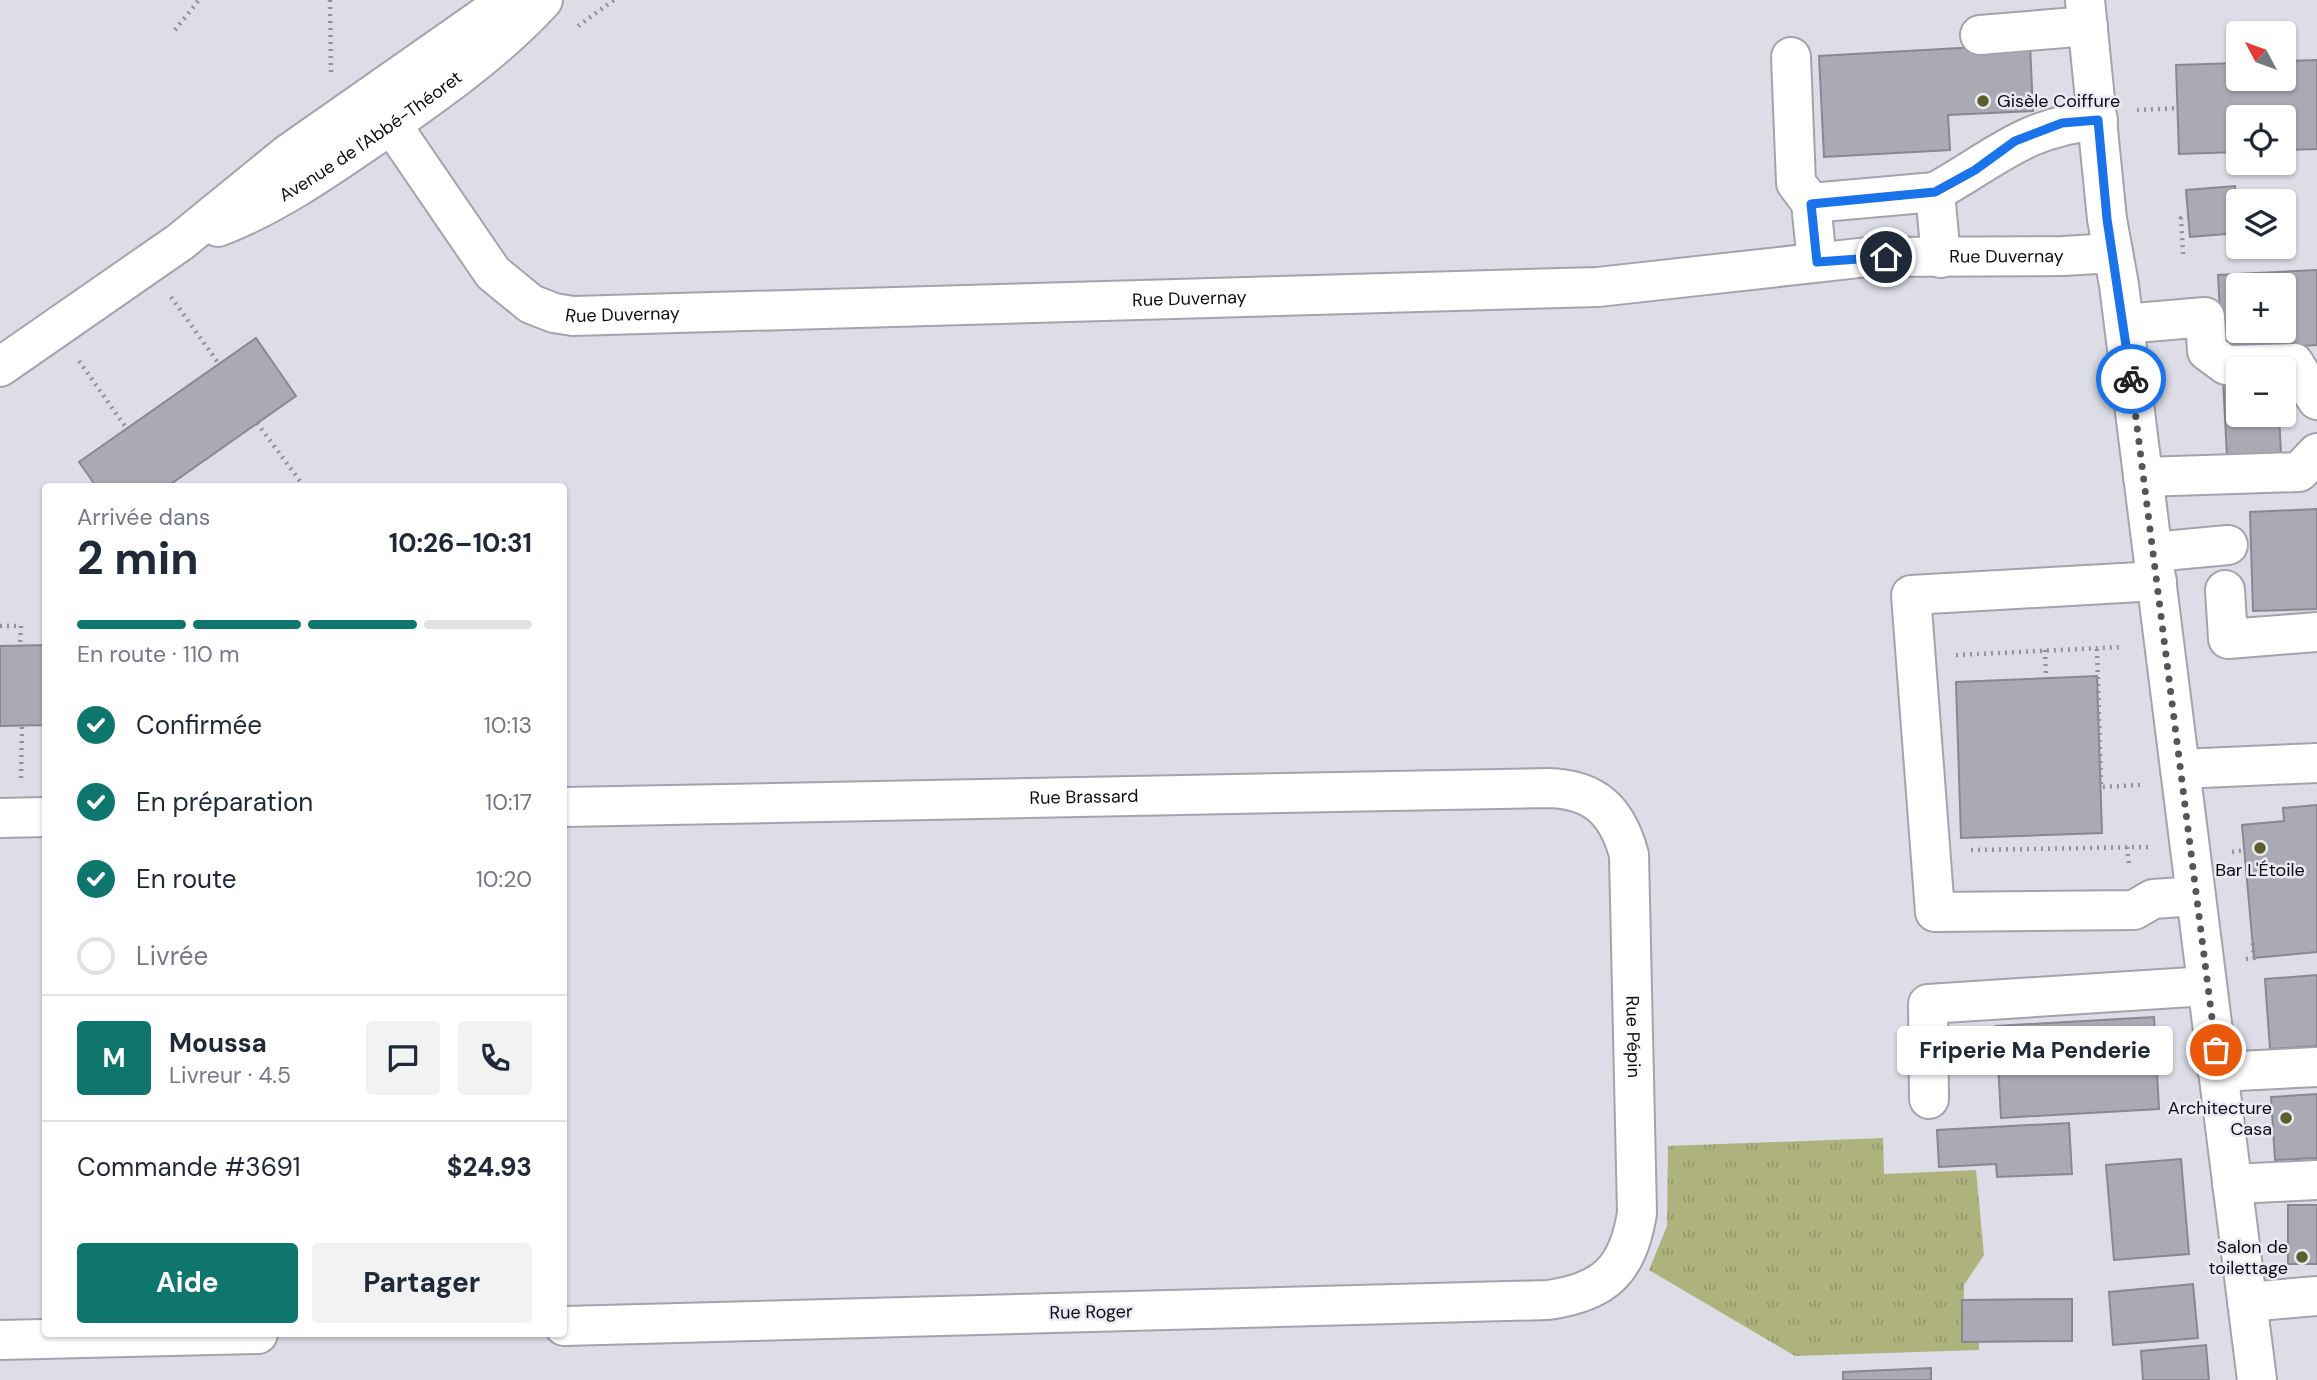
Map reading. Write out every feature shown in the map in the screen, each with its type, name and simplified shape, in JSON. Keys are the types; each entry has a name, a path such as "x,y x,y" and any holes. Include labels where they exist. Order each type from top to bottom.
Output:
{"street":[{"name":"Avenue de l'Abbé-Théoret","path":"0,367 180,242 231,222 279,198 508,0"},
{"name":"Avenue de l'Abbé-Théoret","path":"381,109 480,60 543,0"},
{"path":"1980,35 2087,13 2114,115 2113,253 2155,566 2166,777 2196,897 2207,986 2202,1065 2232,1184 2257,1380"},
{"path":"1791,57 1796,183 1811,204 1817,262"},
{"name":"Rue Duvernay","path":"381,109 493,273 531,304 554,313 573,316 1574,288 1656,282 1868,257 1941,258 2113,253"},
{"path":"1811,204 1935,192 1975,170 2015,141 2062,123 2114,115"},
{"path":"1935,192 1941,258"},
{"path":"2124,324 2205,317 2207,351 2226,365 2294,363 2317,400"},
{"path":"2143,477 2299,472 2317,453"},
{"path":"2196,897 2153,899 2134,910 1935,912 1911,595 2155,566 2228,545"},
{"path":"2225,590 2228,639 2317,632"},
{"path":"2166,777 2317,763"},
{"name":"Rue Brassard","path":"567,807 1548,788 1586,794 1599,802"},
{"name":"Rue Pépin","path":"1599,802 1623,833 1629,855 1637,1213 1633,1238 1625,1260 1613,1275"},
{"path":"1929,1100 1928,1004 2207,986"},
{"path":"2202,1065 2317,1067"},
{"path":"2232,1184 2317,1180"},
{"name":"Rue Roger","path":"567,1326 1548,1300 1593,1290 1613,1275"},
{"path":"2247,1302 2317,1296"},
{"path":"0,1340 129,1337"}],"path":[{"path":"175,30 199,0"},
{"path":"330,0 331,78"},
{"path":"575,27 614,0"},
{"path":"2114,115 2178,108"},
{"path":"2183,254 2181,218 2188,217"},
{"path":"257,423 300,481"},
{"path":"0,626 22,626 20,646"},
{"path":"1956,654 2134,647"},
{"path":"2097,649 2101,787 2166,777"},
{"path":"2045,650 2046,678"},
{"path":"22,726 22,818"},
{"path":"1967,850 2159,847"},
{"path":"2157,1050 2157,1060 2202,1065"}],"green space":[{"path":"1883,1138 1884,1174 1976,1170 1984,1255 1964,1285 1963,1342 1979,1342 1979,1350 1795,1356 1649,1270 1667,1226 1668,1146"}],"building":[{"path":"2030,44 2033,111 1948,115 1950,150 1824,157 1819,56"},
{"path":"2317,60 2317,149 2296,150 2296,105 2226,105 2226,152 2179,154 2176,65 2226,63 2226,91 2296,91 2296,61"},
{"path":"2235,186 2235,189 2226,189 2226,234 2190,237 2186,190"},
{"path":"2317,270 2317,345 2222,350 2218,275 2226,275 2226,343 2296,343 2296,273 2258,273"},
{"path":"256,338 296,396 172,483 94,483 79,462"},
{"path":"2223,378 2226,378 2226,427 2280,427 2281,454 2227,457"},
{"path":"2317,509 2317,609 2253,611 2250,512"},
{"path":"42,645 42,725 0,726 0,646"},
{"path":"2097,676 2102,833 1961,838 1956,682"},
{"path":"2317,805 2317,952 2254,958 2242,825 2284,821 2283,808"},
{"path":"2317,975 2317,1046 2270,1049 2265,979"},
{"path":"2154,1017 2159,1109 2001,1118 1996,1026"},
{"path":"2317,1094 2317,1158 2275,1160 2271,1097"},
{"path":"2069,1123 2072,1174 1997,1177 1996,1164 1939,1167 1937,1130"},
{"path":"2181,1159 2189,1254 2114,1260 2106,1165"},
{"path":"2288,1205 2317,1205 2317,1264 2288,1264"},
{"path":"2193,1284 2198,1338 2113,1345 2109,1292"},
{"path":"2072,1299 2072,1341 1962,1342 1962,1300"},
{"path":"2206,1345 2209,1380 2143,1380 2141,1351"},
{"path":"1931,1368 1931,1380 1843,1380 1843,1372"}],"way so far":[{"path":"2131,379 2216,1050"}],"place":[{"name":"Gisèle Coiffure","path":"1983,101"},
{"name":"Bar L'Étoile","path":"2260,848"},
{"name":"Friperie Ma Penderie","path":"2216,1050"},
{"name":"Architecture Casa","path":"2286,1118"},
{"name":"Salon de toilettage","path":"2302,1257"}],"route":[{"path":"1886,257 1817,262 1811,204 1935,192 1975,170 2015,141 2062,123 2098,120 2107,219 2131,379"}]}
